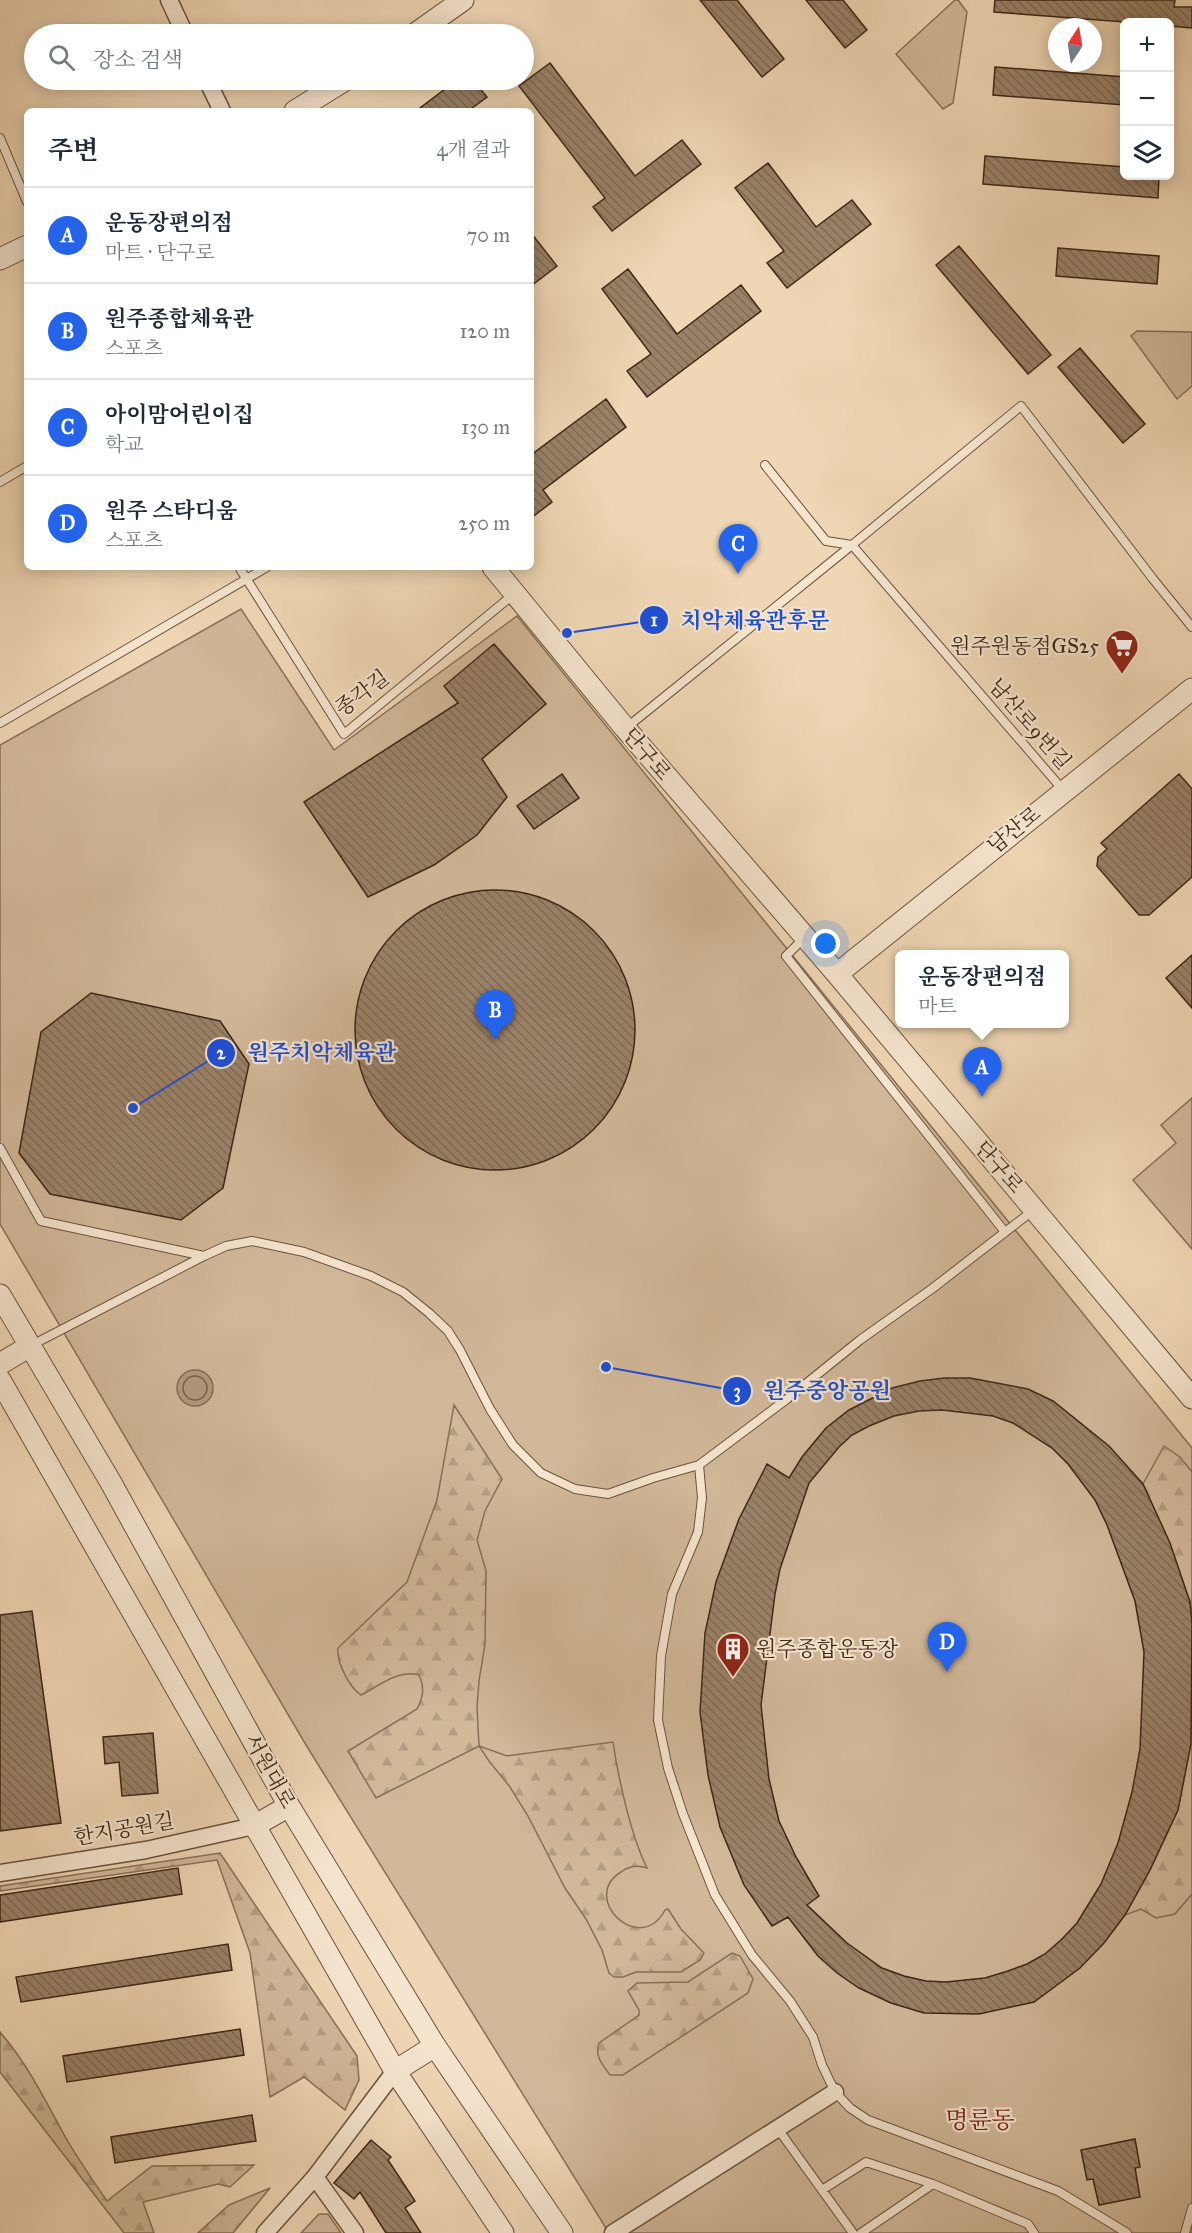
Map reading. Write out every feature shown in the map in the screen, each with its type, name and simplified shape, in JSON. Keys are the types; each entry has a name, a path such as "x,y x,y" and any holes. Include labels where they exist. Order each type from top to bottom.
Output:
{"street":[{"path":"169,0 181,24"},
{"path":"429,24 463,0"},
{"path":"212,90 221,108"},
{"path":"300,108 329,90"},
{"path":"0,259 24,247"},
{"name":"단구로","path":"496,570 625,728 837,974 1192,1398"},
{"name":"남산로","path":"837,974 1192,688"},
{"name":"서원대로","path":"0,1295 110,1481 289,1806 435,2046 562,2233"},
{"path":"0,1365 30,1346"},
{"name":"서원대로","path":"0,1380 395,2071 502,2233"},
{"path":"254,1826 289,1806"},
{"name":"한지공원길","path":"0,1873 146,1850 254,1826"},
{"path":"265,2233 315,2177 395,2071 435,2046"},
{"path":"621,2231 836,2092"},
{"path":"315,2177 355,2233"}],"lane":[{"path":"0,138 24,195"},
{"path":"625,728 1021,406 1192,627"},
{"path":"765,465 826,540 852,545"},
{"path":"0,482 24,468"},
{"name":"남산로9번길","path":"852,545 1063,790"},
{"name":"종각길","path":"241,570 344,734 515,593"},
{"path":"0,723 262,570"},
{"name":"단구로","path":"805,938 786,956 1005,1232"},
{"path":"0,1148 41,1221 204,1256"},
{"path":"30,1346 226,1246 252,1241 304,1252 371,1276 403,1292 429,1312 448,1331 460,1350 490,1409 513,1445 540,1473 575,1489 608,1494 653,1478 699,1466 860,1340 933,1288 1035,1209"},
{"path":"699,1466 702,1498 698,1532 672,1594 661,1656 658,1720 683,1814 715,1895 752,1955 790,2001 813,2037 822,2065 836,2092 850,2108 868,2120 1058,2191 1127,2233"},
{"path":"778,2129 853,2233"},
{"path":"822,2190 866,2162 933,2184 1028,2223 1034,2233"},
{"path":"861,2233 933,2184"},
{"path":"1185,2233 1192,2208"}],"green space":[{"path":"955,0 958,0 967,12 953,103 943,109 896,54"},
{"path":"1137,331 1192,332 1192,386 1177,399 1131,336"},
{"path":"241,609 334,750 517,616 1192,1448 1192,2233 609,2233 306,1745 0,1224 0,745"},
{"path":"1192,1098 1192,1249 1133,1180 1176,1143 1161,1125"},
{"path":"454,1405 502,1479 485,1511 477,1540 486,1571 485,1644 477,1707 479,1746 376,1798 348,1751 417,1709 422,1696 422,1684 419,1675 404,1674 389,1679 361,1695 352,1687 345,1674 339,1660 338,1648 407,1582 437,1500"},
{"path":"1164,1446 1180,1457 1192,1472 1192,1623 1190,1602 1143,1484"},
{"path":"1192,1733 1192,1894 1175,1914 1156,1918 1141,1909 1125,1915 1150,1870 1178,1810"},
{"path":"613,1742 626,1806 647,1868 637,1866 627,1868 610,1883 607,1896 610,1908 618,1918 629,1925 642,1928 654,1923 668,1909 681,1929 704,1953 700,1960 681,1972 636,1972 623,1977 614,1977 609,1973 602,1950 586,1919 565,1888 528,1816 510,1787 479,1746 507,1756"},
{"path":"220,1853 357,2056 359,2080 345,2110 304,2077 270,2097 250,1953 217,1860 0,1891 0,1886"},
{"path":"732,1953 740,1956 753,1979 748,1993 623,2075 610,2075 600,2060 599,2043 639,2015 639,2010 628,1991 637,1983 688,1982"},
{"path":"0,2032 26,2067 72,2149 107,2201 152,2166 254,2165 230,2187 218,2184 143,2202 154,2233 124,2233 0,2072"},
{"path":"270,2188 233,2233 198,2233 229,2205"},
{"path":"319,2214 328,2214 341,2233 301,2233"}],"water":[{"path":"195,1370 208,1375 213,1388 208,1401 195,1406 182,1401 177,1388 182,1375"}],"building":[{"path":"700,0 737,0 784,59 762,77"},
{"path":"806,0 843,0 867,30 845,48"},
{"path":"995,0 1175,0 1174,7 1192,7 1192,28 1174,26 1174,18 1120,18 1120,22 1102,20 1102,18 994,12"},
{"path":"550,63 635,176 682,140 701,164 612,231 593,207 605,198 522,90 534,90 534,75"},
{"path":"995,67 1120,77 1120,105 993,95"},
{"path":"444,90 481,90 487,97 472,108 420,108"},
{"path":"985,156 1120,167 1120,180 1159,180 1158,198 983,184"},
{"path":"768,163 816,227 852,200 871,224 787,288 767,263 784,251 735,188"},
{"path":"534,237 557,266 534,284"},
{"path":"959,246 1051,355 1028,374 936,265"},
{"path":"1058,248 1159,256 1157,284 1056,276"},
{"path":"628,269 677,334 741,285 761,311 647,397 627,371 651,354 602,289"},
{"path":"1080,348 1145,424 1123,443 1058,367"},
{"path":"606,399 626,427 543,490 552,502 534,516 534,453"},
{"path":"494,644 546,704 482,759 507,797 477,835 434,865 368,897 304,802 458,703 444,686"},
{"path":"562,774 579,798 534,829 517,806"},
{"path":"1179,774 1192,789 1192,877 1149,915 1139,915 1097,866 1098,857 1107,849 1101,843"},
{"path":"509,890 549,900 561,906 584,922 603,941 625,976 633,1003 635,1030 633,1057 625,1084 612,1108 594,1129 573,1147 549,1160 509,1170 481,1170 441,1160 417,1147 396,1129 378,1108 365,1084 357,1057 355,1016 365,976 378,952 396,931 417,913 441,900 468,892"},
{"path":"1192,955 1192,1008 1166,978"},
{"path":"91,993 220,1021 249,1064 223,1188 181,1220 50,1194 19,1153 41,1032"},
{"name":"원주종합운동장","path":"970,1378 1028,1389 1053,1401 1109,1446 1143,1484 1170,1543 1190,1602 1192,1623 1191,1744 1178,1810 1150,1870 1125,1915 1104,1943 1080,1968 1034,2002 979,2014 924,2013 891,2003 859,1988 837,1973 818,1956 788,1917 772,1926 744,1885 720,1827 708,1775 700,1712 705,1633 716,1582 739,1519 767,1464 789,1478 802,1457 826,1428 849,1410 892,1388 920,1381","holes":["942,1410 993,1416 1013,1423 1052,1448 1068,1464 1095,1500 1107,1525 1135,1601 1144,1652 1140,1749 1132,1792 1118,1843 1101,1884 1077,1923 1045,1954 1027,1964 985,1978 946,1982 926,1981 882,1968 847,1943 807,1905 819,1896 796,1857 779,1821 769,1779 761,1705 780,1569 809,1483 852,1435 894,1416 919,1411"]},
{"path":"32,1611 61,1823 0,1831 0,1615"},
{"path":"153,1733 158,1793 122,1796 119,1762 105,1764 103,1737"},
{"path":"178,1868 182,1894 0,1922 0,1895"},
{"path":"228,1944 232,1970 21,2002 16,1977"},
{"path":"240,2029 244,2055 67,2082 63,2056"},
{"path":"252,2115 256,2141 115,2163 111,2137"},
{"path":"1135,2139 1140,2167 1135,2168 1140,2197 1099,2205 1093,2179 1087,2180 1081,2150"},
{"path":"371,2140 391,2157 388,2160 415,2201 405,2208 421,2233 386,2233 360,2192 354,2199 334,2183"}],"place":[{"name":"아이맘어린이집","path":"738,574"},
{"name":"치악체육관후문","path":"567,633"},
{"name":"원주원동점GS25","path":"1122,675"},
{"name":"원주종합체육관","path":"495,1040"},
{"name":"운동장편의점","path":"982,1097"},
{"name":"원주치악체육관","path":"133,1108"},
{"name":"원주중앙공원","path":"606,1367"},
{"name":"원주 스타디움","path":"947,1672"},
{"name":"원주종합운동장","path":"733,1678"}],"district":[{"name":"명륜동","path":"980,2120"}]}
